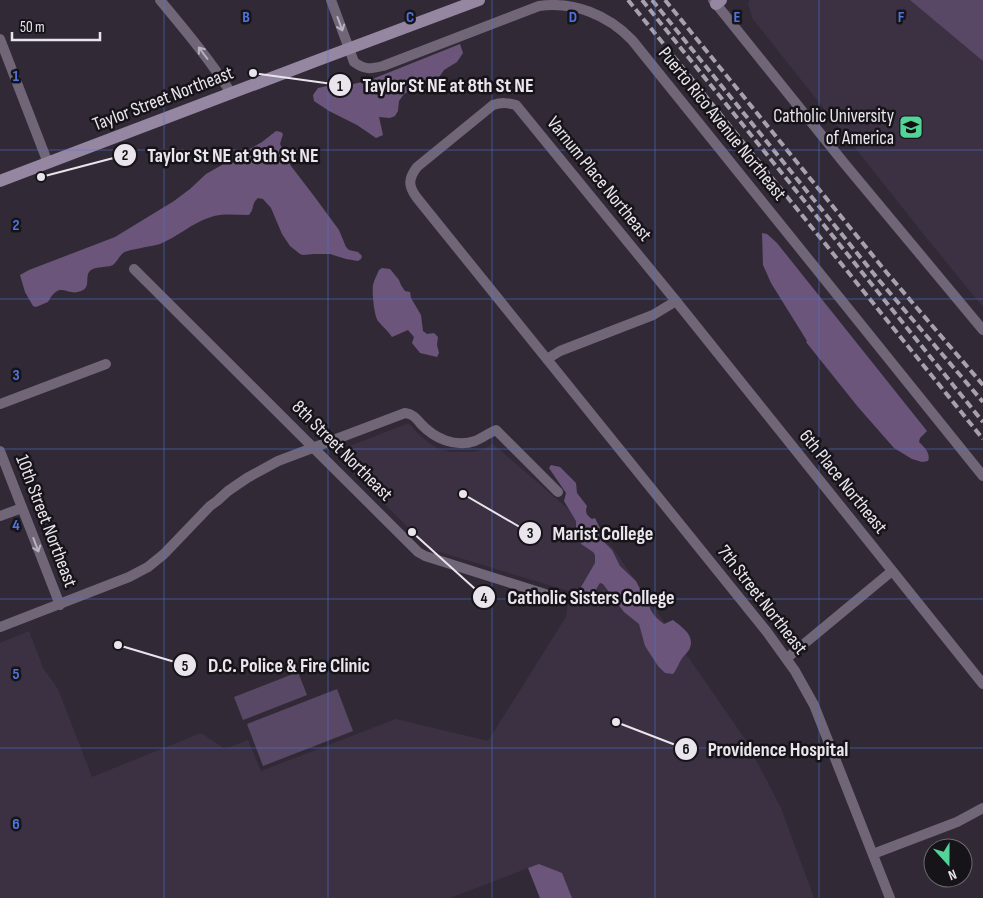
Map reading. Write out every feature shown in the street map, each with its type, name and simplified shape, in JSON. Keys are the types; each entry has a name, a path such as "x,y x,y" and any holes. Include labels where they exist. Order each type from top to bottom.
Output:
{"main road":[{"name":"Taylor Street Northeast","path":"0,181 479,0"}],"street":[{"path":"160,0 223,79 231,93"},
{"path":"331,0 349,48"},
{"path":"717,1 850,170 983,330"},
{"name":"Puerto Rico Avenue Northeast","path":"349,48 354,62 361,67 371,69 539,6 564,5 582,9 605,18 632,40 983,476"},
{"path":"0,39 48,163"},
{"name":"Varnum Place Northeast","path":"546,359 413,194 410,185 411,174 417,167 498,103 508,102 516,105 676,301"},
{"name":"8th Street Northeast","path":"134,269 418,552 425,556 561,599"},
{"path":"546,359 560,351 653,315 676,301"},
{"name":"6th Place Northeast","path":"676,301 983,684"},
{"name":"7th Street Northeast","path":"546,359 787,658 814,705 890,898"},
{"path":"0,404 106,364"},
{"path":"0,627 60,605 143,570 164,554 201,514 232,488 272,464 405,413 413,415 434,435 452,442 474,441 496,430 558,492"},
{"name":"10th Street Northeast","path":"0,451 60,605"},
{"path":"0,516 22,508"},
{"path":"787,658 892,571"},
{"path":"873,854 957,822 983,808"}],"shaded area":[{"name":"Catholic University of America","path":"750,0 983,0 983,307 752,18 748,2"},
{"path":"910,0 983,0 983,61"},
{"path":"460,44 463,53 457,62 444,70 435,83 415,88 404,94 399,101 398,111 395,116 390,118 379,117 383,135 376,138 314,101 313,95 318,88 331,85 341,87 370,80"},
{"path":"276,131 283,134 280,144 291,166 339,230 346,247 349,250 358,252 362,256 361,259 358,261 330,254 300,254 290,246 282,234 271,208 263,199 258,198 254,202 249,215 211,217 160,244 126,252 113,265 91,270 88,275 87,286 83,290 77,292 57,291 48,302 36,307 33,306 25,292 20,275 115,237 174,201 206,174 262,142"},
{"path":"762,233 767,234 777,243 927,431 920,438 919,442 928,453 928,461 922,462 912,459 894,448 858,407 806,342 771,283 763,265"},
{"path":"382,268 390,269 405,291 410,292 411,298 421,315 423,331 427,334 434,333 438,337 439,353 437,357 420,353 412,343 414,337 408,330 392,337 378,321 375,314 373,285 379,270"},
{"path":"409,423 429,443 439,449 451,452 474,452 493,444 612,547 745,739 781,808 814,898 540,898 528,868 450,898 0,898 0,643 29,631 43,668 58,689 92,777 201,733 225,749 248,740 261,771 396,719 488,741 566,617 568,602 575,593 430,549 343,463 343,452 347,447"},
{"path":"551,465 560,467 576,483 577,493 587,506 586,513 592,519 595,518 604,542 612,550 620,566 636,581 640,589 648,592 649,607 653,614 664,624 673,620 690,636 691,645 689,650 673,674 665,673 658,666 645,646 639,624 624,612 603,584 600,583 592,597 586,599 581,595 581,587 595,563 595,555 581,544 576,521 564,501 566,493 549,468"},
{"path":"298,672 307,695 243,720 234,697"},
{"path":"337,689 353,731 263,766 247,724"},
{"path":"539,864 562,873 572,898 540,898 528,868"}],"railway":[{"path":"628,0 983,439"},
{"path":"642,0 983,422"},
{"path":"652,0 878,279 983,402"},
{"path":"665,0 887,273 983,385"}],"place":[{"name":"Taylor St NE at 8th St NE","path":"253,73"},
{"name":"Catholic University of America","path":"911,127"},
{"name":"Taylor St NE at 9th St NE","path":"41,177"},
{"name":"Marist College","path":"463,494"},
{"name":"Catholic Sisters College","path":"412,532"},
{"name":"D.C. Police & Fire Clinic","path":"118,645"},
{"name":"Providence Hospital","path":"616,722"}]}
